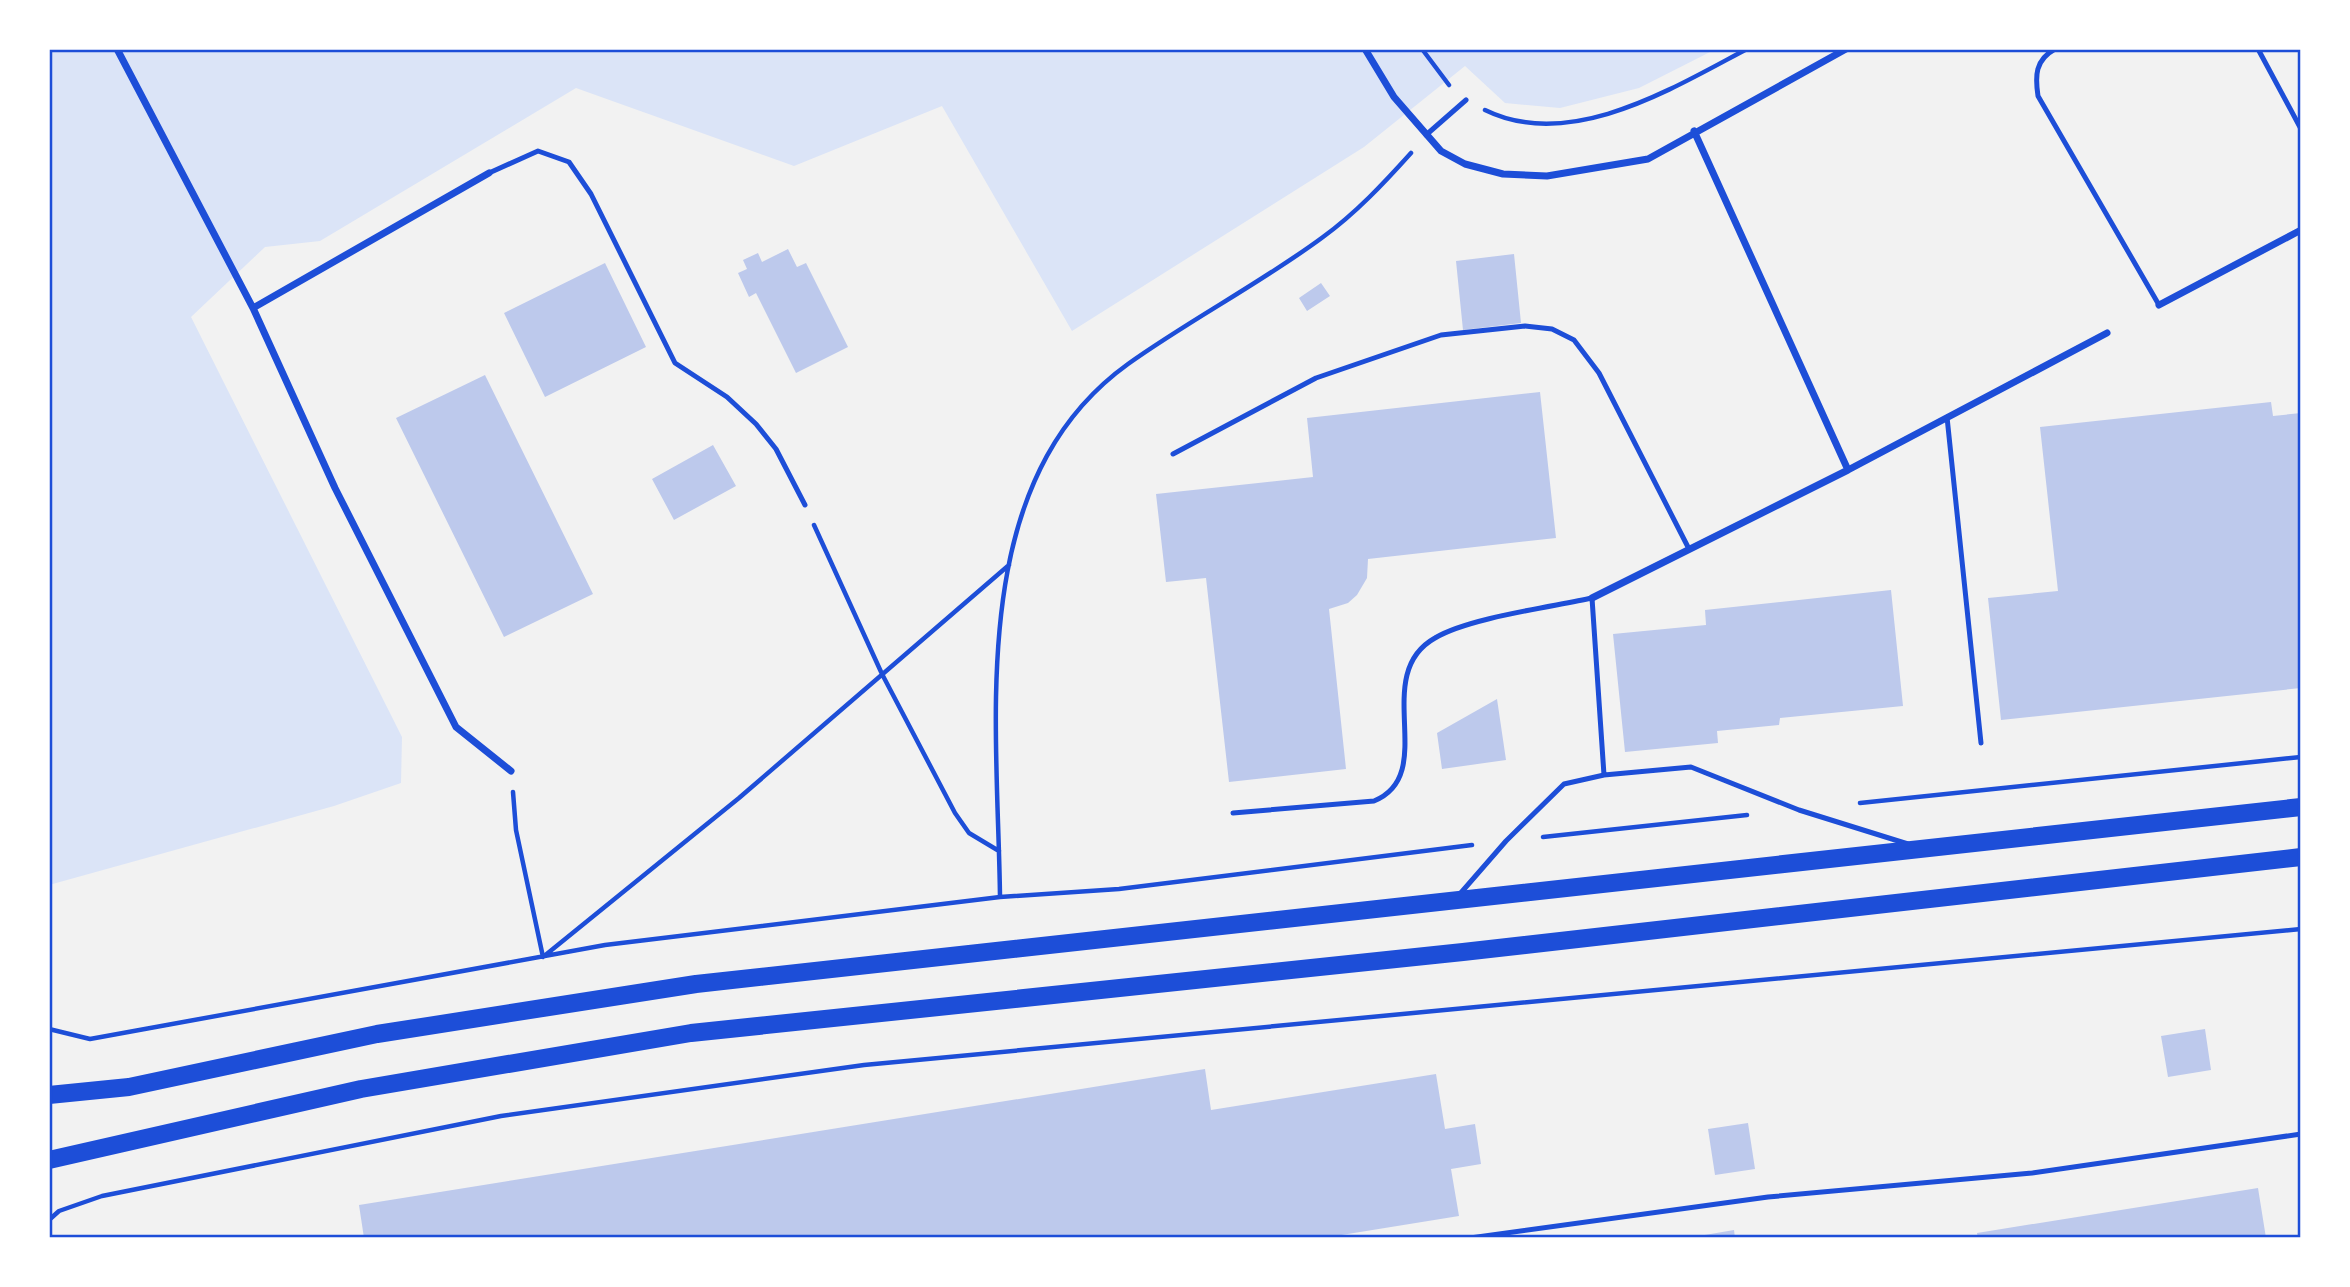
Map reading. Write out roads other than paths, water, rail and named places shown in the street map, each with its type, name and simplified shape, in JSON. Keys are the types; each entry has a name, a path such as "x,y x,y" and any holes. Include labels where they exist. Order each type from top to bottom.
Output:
{"main road":[{"path":"49,1095 129,1087 377,1034 696,984 2301,807"},
{"path":"49,1160 361,1089 691,1033 1750,921 2301,857"}],"street":[{"path":"117,49 253,308 335,488 456,727 511,771"},
{"path":"1365,49 1394,97 1425,136 1441,151 1465,164 1503,174 1547,176 1648,159 1694,131 1846,49"},
{"path":"1694,131 1848,470"},
{"path":"253,308 489,173"},
{"path":"2159,305 2301,230"},
{"path":"1592,598 1848,470 2107,333"}],"lane":[{"path":"2055,49 2039,65 2035,78 2038,96 2159,305"},
{"path":"2258,49 2301,129"},
{"path":"1425,136 1466,100"},
{"path":"489,173 538,151 569,162 610,228 675,363 727,397 756,424 776,449 805,505"},
{"path":"1173,454 1316,379 1441,335 1525,326 1552,329 1574,341 1599,373 1689,549"},
{"path":"1947,417 1981,743"},
{"path":"1233,813 1374,801 1389,795 1400,782 1405,766 1403,694 1412,659 1434,638 1479,623 1592,598 1604,775"},
{"path":"1455,900 1506,841 1564,784 1604,775 1691,767 1799,810 1924,849"},
{"path":"1470,1238 1768,1197 2032,1173 2301,1134"}]}
